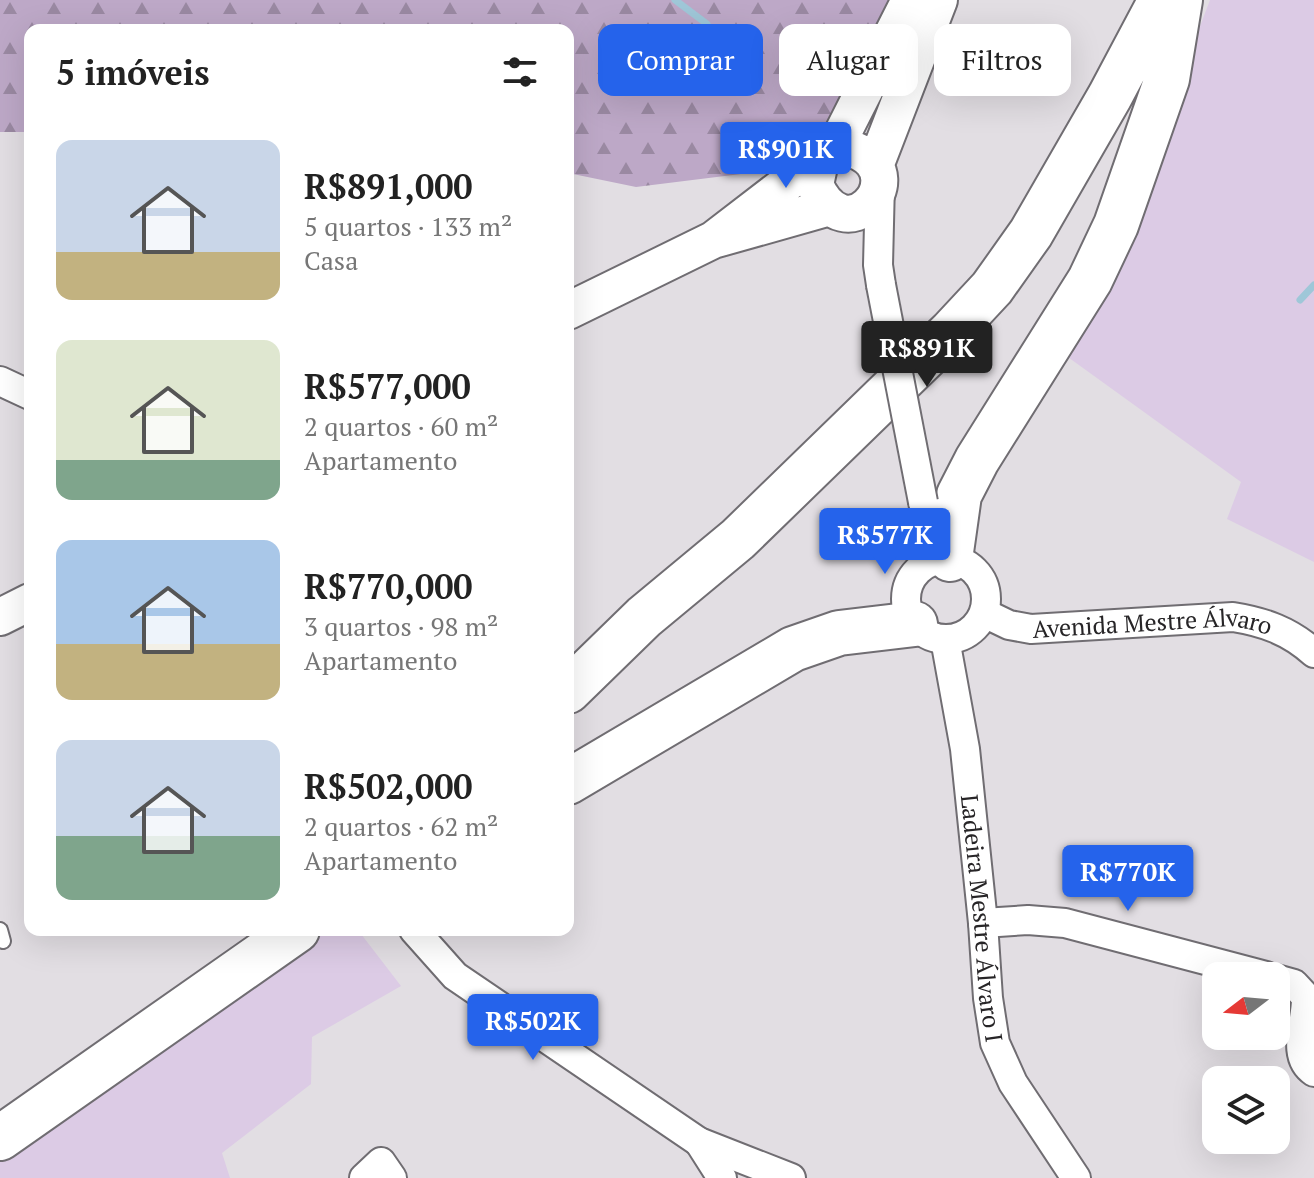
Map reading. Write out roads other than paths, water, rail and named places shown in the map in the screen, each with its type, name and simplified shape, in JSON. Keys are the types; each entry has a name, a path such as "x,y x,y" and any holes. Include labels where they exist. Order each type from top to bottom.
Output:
{"main road":[{"path":"1110,96 1127,0"},
{"path":"574,685 644,617 738,539 951,332 992,288 1031,233 1161,0"},
{"path":"943,560 959,495 977,460 1090,280 1116,225 1140,165 1167,79 1180,0"},
{"path":"574,778 793,649 839,633 930,631"},
{"path":"0,1138 288,936"}],"street":[{"path":"879,275 836,210 815,185 815,177 910,0"},
{"path":"713,240 836,210 857,213 870,207 877,195 877,174 939,0"},
{"path":"574,308 713,240 828,153 849,148 864,154 877,174 879,275 923,502 943,560"},
{"path":"0,381 24,392"},
{"path":"943,560 970,567 984,586 984,613 971,631 959,637 930,631 907,606 910,583 917,571 943,560"},
{"path":"0,617 24,605"},
{"name":"Avenida Mestre Álvaro","path":"984,613 1009,625 1031,629 1233,617 1281,629 1314,653"},
{"name":"Ladeira Mestre Álvaro I","path":"930,631 965,749 995,1043 1013,1083 1076,1178"},
{"path":"983,923 1028,920 1065,923 1213,962"},
{"path":"419,936 455,976 699,1142 791,1178"},
{"path":"1290,983 1306,997 1301,1050 1305,1065 1314,1072"},
{"path":"699,1142 722,1178"}],"waterway":[{"path":"675,0 707,24"},
{"path":"1300,300 1314,285"}]}
